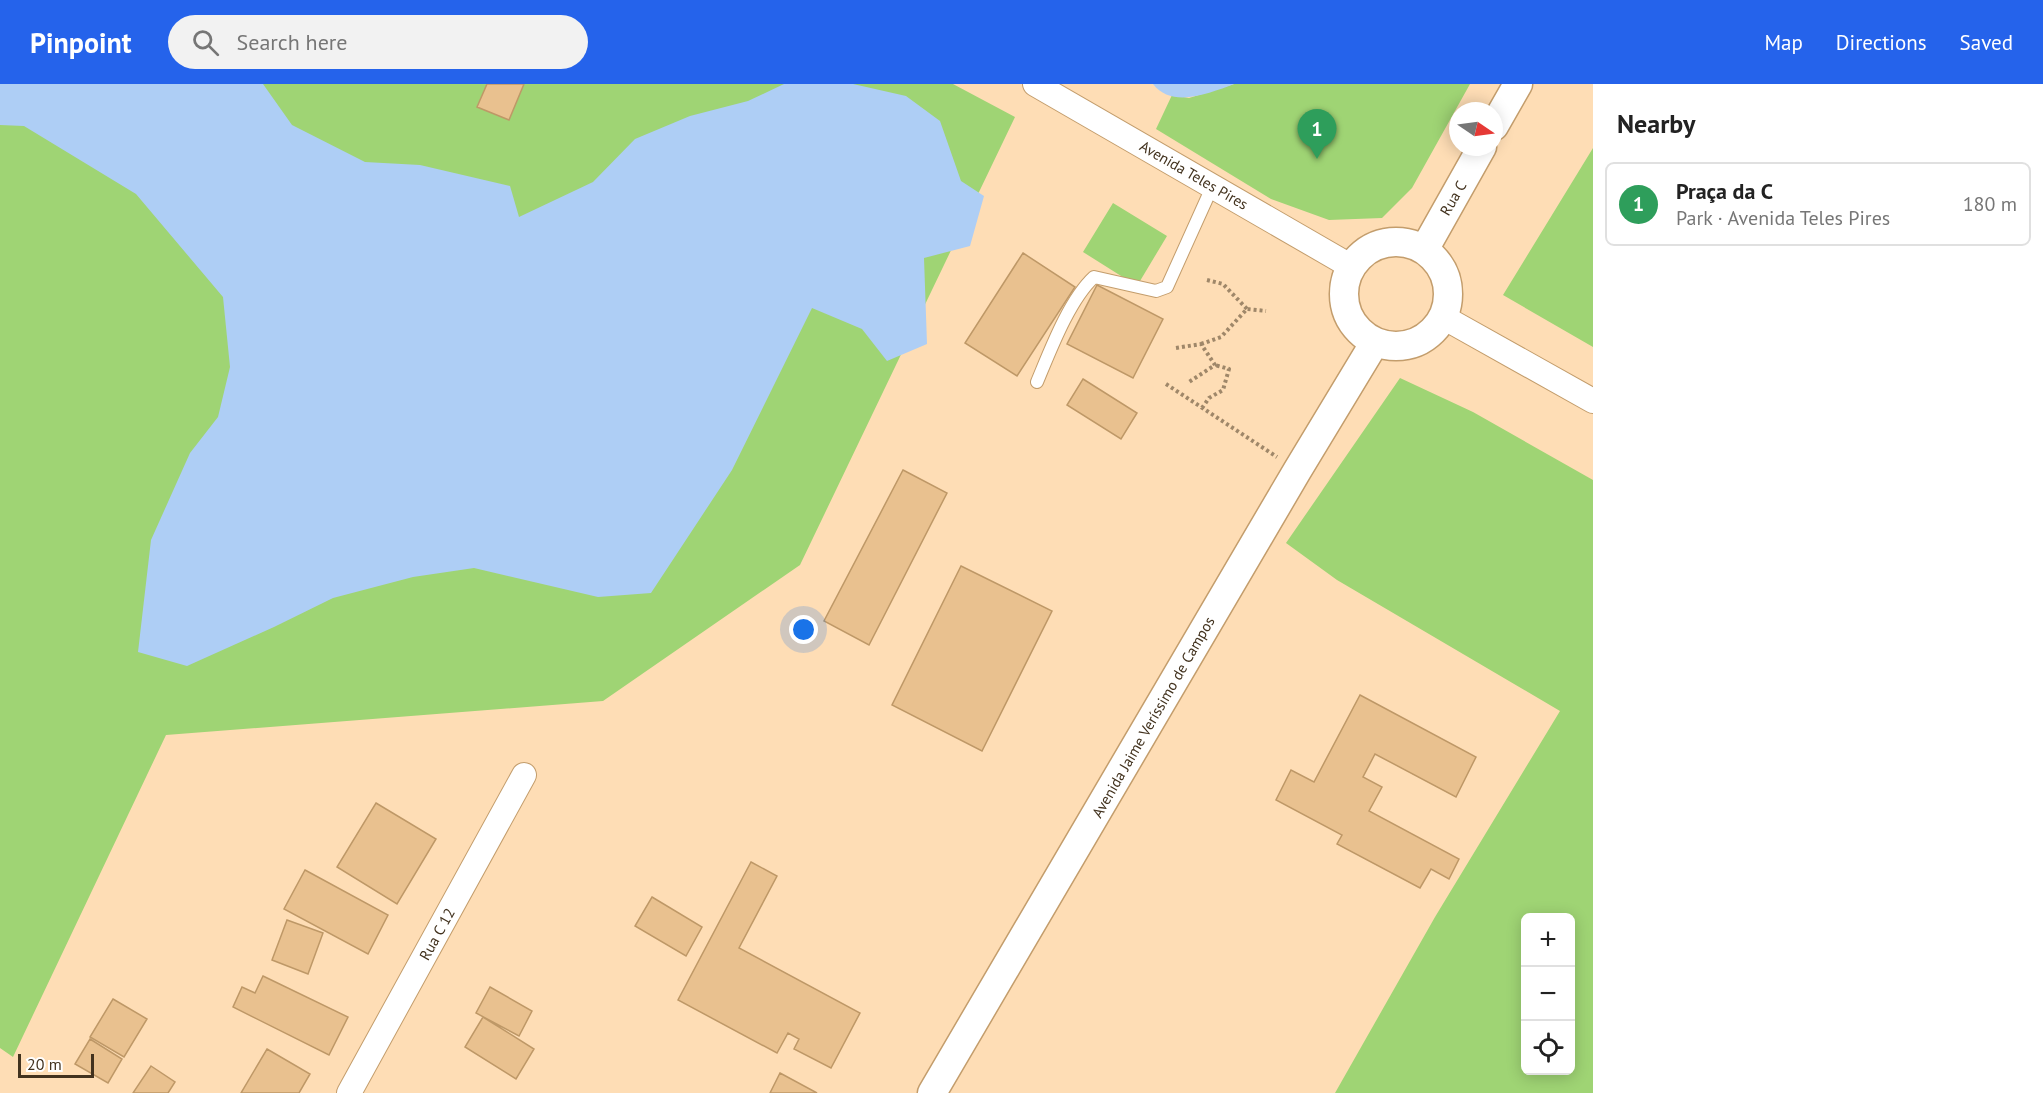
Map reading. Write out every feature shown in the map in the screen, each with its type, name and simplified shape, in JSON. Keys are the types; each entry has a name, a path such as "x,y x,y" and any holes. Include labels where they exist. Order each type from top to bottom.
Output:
{"street":[{"name":"Avenida Teles Pires","path":"1035,84 1352,267"},
{"path":"1503,110 1518,84"},
{"name":"Rua C","path":"1424,250 1477,156"},
{"path":"1392,242 1408,243 1424,250 1443,272 1448,287 1448,302 1443,317 1428,335 1406,346 1390,346 1375,342 1360,332 1350,318 1345,301 1345,283 1352,267 1363,254 1377,246 1392,242"},
{"path":"1443,317 1593,401"},
{"name":"Avenida Jaime Veríssimo de Campos","path":"932,1093 1375,342"},
{"name":"Rua C 12","path":"349,1093 524,775"}],"lane":[{"path":"1037,382 1052,345 1084,286 1094,277 1156,291 1167,287 1213,185"}],"path":[{"path":"1207,280 1223,284 1247,309 1266,311"},
{"path":"1176,348 1221,338 1247,309"},
{"path":"1201,344 1215,365 1229,369 1223,390 1209,398 1202,408"},
{"path":"1190,382 1215,365"},
{"path":"1166,384 1297,471"}],"green space":[{"path":"0,84 953,84 1015,117 800,565 603,701 166,735 13,1057 0,1048"},
{"path":"1234,84 1470,84 1460,102 1449,102 1449,122 1412,188 1382,218 1329,220 1271,199 1156,129 1172,95 1189,98"},
{"path":"1593,148 1593,347 1503,295"},
{"path":"1113,203 1167,236 1137,286 1083,252"},
{"path":"1400,378 1473,412 1593,480 1593,1093 1335,1093 1435,917 1560,711 1337,580 1286,543"}],"water":[{"path":"0,84 263,84 292,125 365,162 420,165 510,186 519,217 593,182 635,139 690,116 748,101 784,84 853,84 906,96 940,121 961,181 984,196 970,246 924,258 927,344 887,361 862,329 812,308 732,470 651,593 598,597 474,568 413,577 333,598 187,666 138,652 151,540 190,453 218,417 230,367 223,297 136,194 24,126 0,125"},
{"path":"1153,84 1234,84 1203,95 1181,97 1161,92"}],"building":[{"path":"487,84 524,84 509,120 477,107"},
{"path":"1023,253 1075,287 1017,376 965,343"},
{"path":"1097,285 1163,319 1133,378 1067,344"},
{"path":"1083,379 1137,413 1121,439 1067,405"},
{"path":"903,470 947,493 869,645 824,621"},
{"path":"961,566 1052,611 982,751 892,705"},
{"path":"1360,695 1476,757 1456,797 1375,754 1363,777 1382,787 1369,811 1459,859 1449,879 1431,869 1420,888 1337,844 1342,835 1276,800 1291,770 1314,782"},
{"path":"376,803 436,839 397,904 337,867"},
{"path":"751,862 777,876 739,948 860,1013 831,1068 794,1049 799,1039 788,1033 777,1053 678,1000"},
{"path":"305,870 388,915 368,954 284,909"},
{"path":"652,897 702,927 686,956 635,926"},
{"path":"287,920 323,933 308,974 272,960"},
{"path":"263,976 348,1017 329,1055 233,1007 242,987 255,993"},
{"path":"490,987 532,1011 519,1036 476,1013"},
{"path":"113,999 147,1019 124,1057 90,1037"},
{"path":"483,1017 534,1049 516,1079 465,1047"},
{"path":"90,1039 122,1059 108,1083 75,1064"},
{"path":"267,1049 310,1074 299,1093 241,1093"},
{"path":"151,1066 175,1082 168,1093 133,1093"},
{"path":"780,1073 817,1093 770,1093"}],"place":[{"name":"Praça da C","path":"1317,159"}]}
